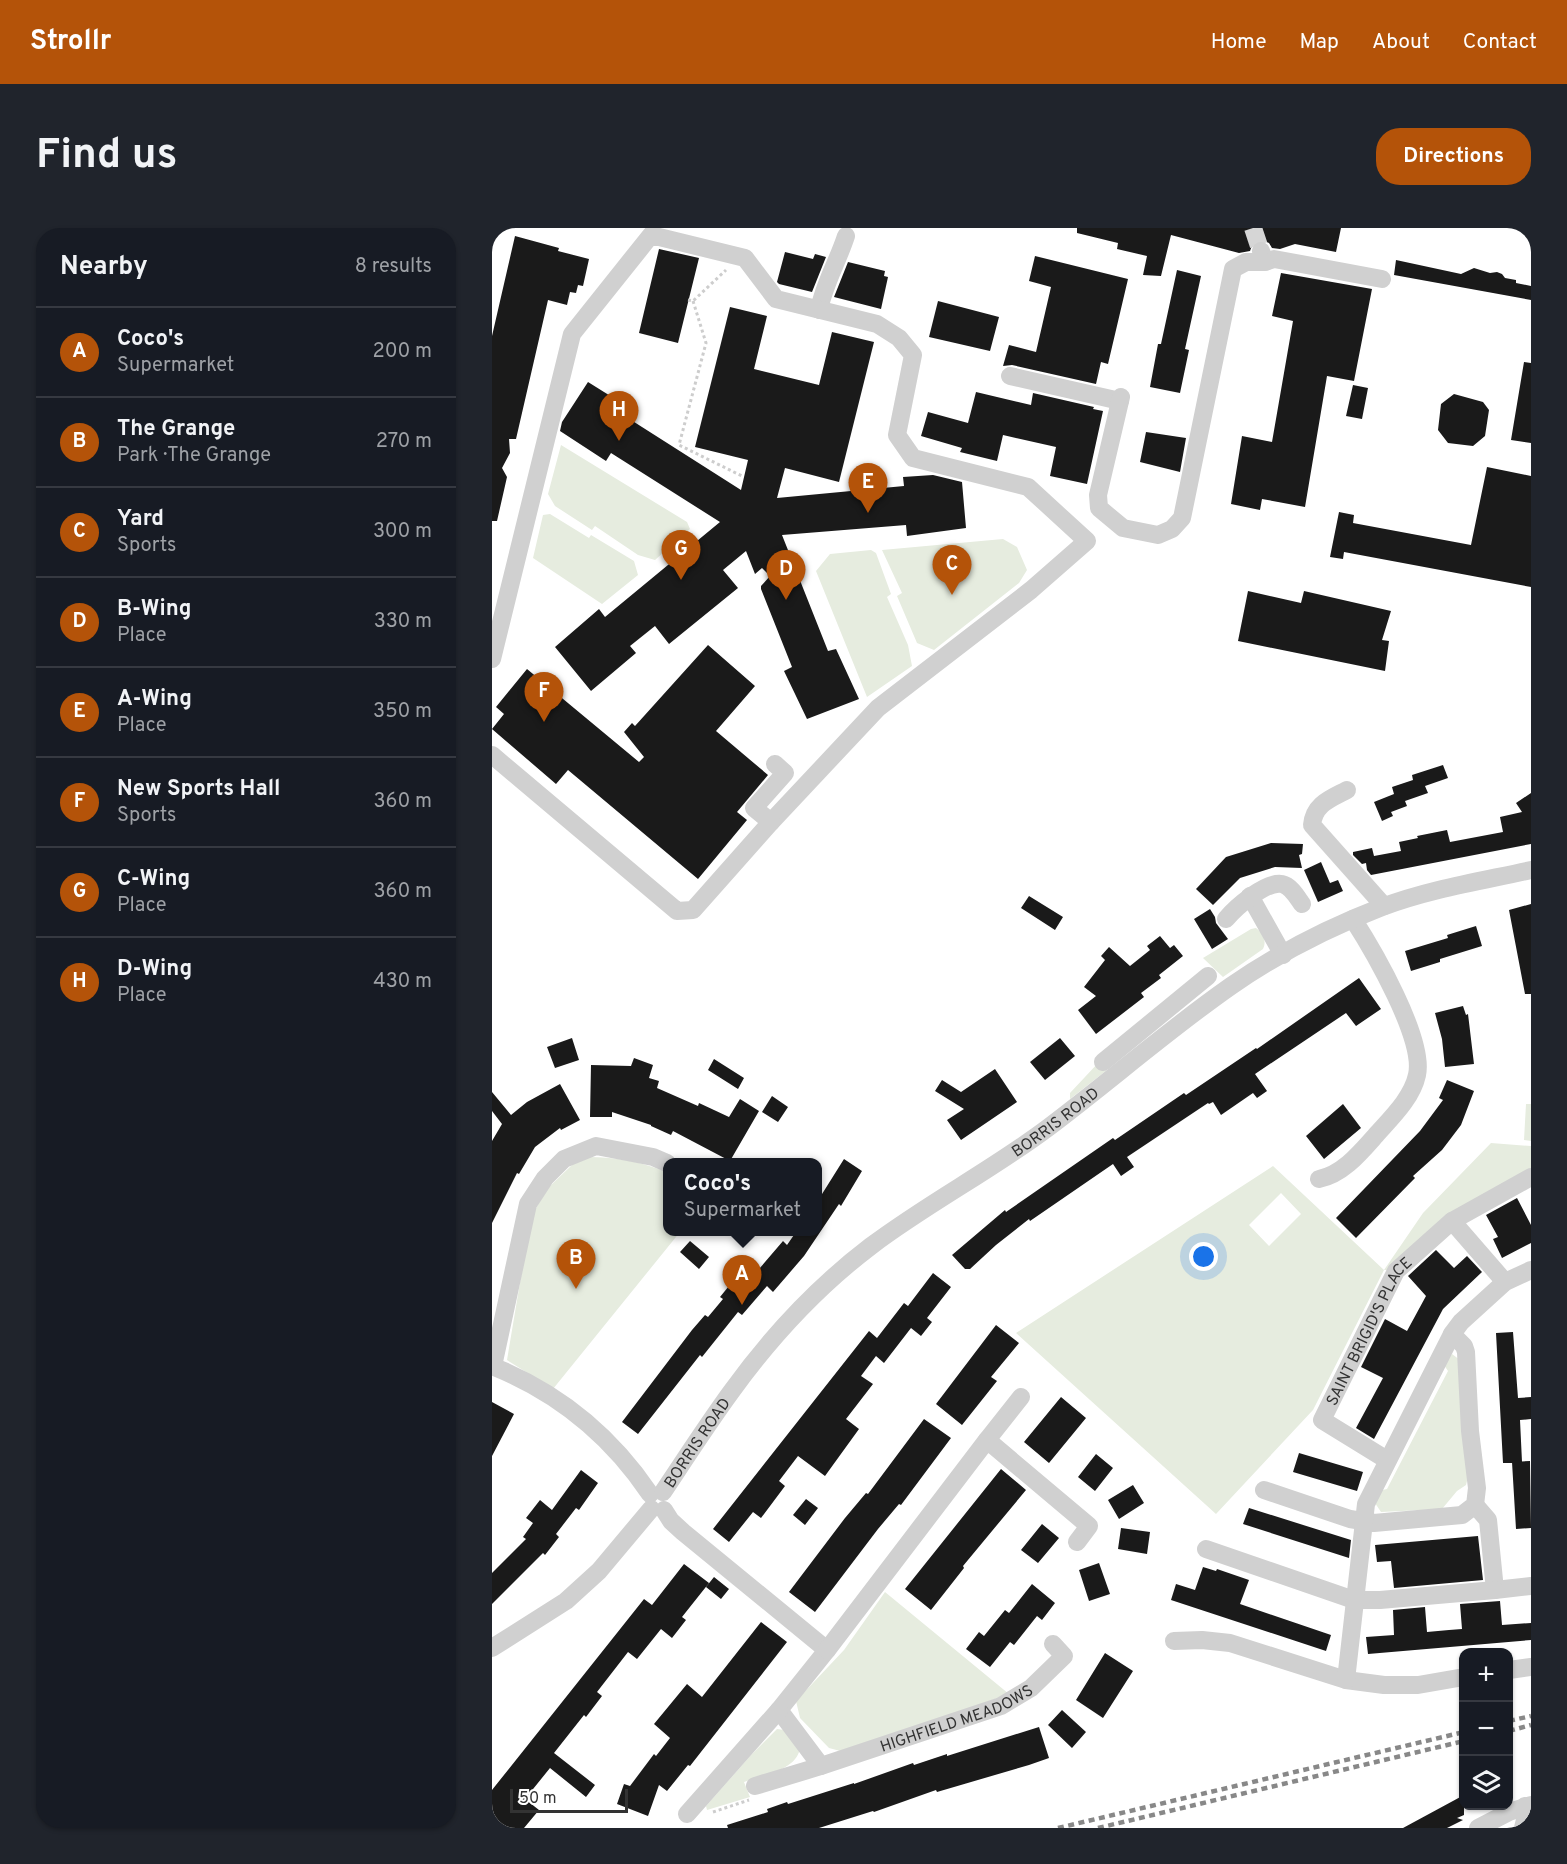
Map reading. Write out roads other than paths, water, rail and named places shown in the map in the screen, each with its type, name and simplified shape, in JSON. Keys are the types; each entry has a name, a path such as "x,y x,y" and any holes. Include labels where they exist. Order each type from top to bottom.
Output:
{"street":[{"path":"492,659 572,334 651,235 745,258 776,299 877,324 899,338 913,355 897,435 913,458 1028,488 1087,541 1031,590 878,708 771,822 693,910 677,911 492,754"},
{"path":"819,310 822,294 846,236"},
{"path":"1010,376 1120,399 1098,495 1099,508 1123,528 1158,535 1172,529 1182,518 1233,269 1262,255 1382,279"},
{"path":"771,822 754,808 785,773 775,765"},
{"path":"1347,790 1322,804 1313,815 1312,825 1384,906"},
{"name":"BORRIS ROAD","path":"492,1648 566,1601 599,1571 657,1501 731,1391 784,1326 838,1273 901,1224 1046,1130 1233,985 1283,955 1353,919 1384,906 1443,888 1531,870"},
{"path":"1226,919 1250,896 1279,883 1285,884 1302,904"},
{"path":"1250,896 1283,955"},
{"path":"1319,1179 1339,1172 1365,1148 1413,1089 1418,1072 1417,1058 1403,1011 1380,964 1353,919"},
{"path":"1103,1062 1208,976"},
{"path":"1157,1017 1169,1033"},
{"path":"663,1161 653,1157 596,1146 564,1159 544,1178 528,1204 492,1366 552,1396 590,1425 624,1460 682,1532 827,1650"},
{"name":"SAINT BRIGID'S PLACE","path":"1387,1460 1322,1420 1396,1271 1452,1221 1531,1177"},
{"path":"1452,1221 1505,1282"},
{"path":"1346,1680 1366,1504 1452,1334 1461,1322 1505,1282 1531,1270"},
{"path":"1264,1490 1350,1519 1374,1523 1462,1515 1475,1505 1477,1488 1470,1431 1466,1352 1464,1346 1452,1334"},
{"path":"687,1814 779,1710 1021,1397"},
{"path":"987,1440 1089,1526 1077,1542"},
{"path":"1475,1505 1488,1520 1495,1590"},
{"path":"1206,1549 1354,1600 1380,1600 1531,1586"},
{"path":"1174,1641 1202,1640 1230,1643 1346,1680 1384,1685 1418,1685 1459,1678"},
{"name":"HIGHFIELD MEADOWS","path":"755,1786 1000,1706 1031,1688 1064,1656 1053,1644"},
{"path":"1513,1670 1531,1667"},
{"path":"779,1710 821,1766"},
{"path":"1478,1828 1528,1805"},
{"path":"1523,1828 1528,1805"}],"tunnel":[{"path":"1253,228 1260,249"}],"railway":[{"path":"1513,1720 1531,1716"},
{"path":"1513,1730 1531,1725"},
{"path":"1058,1828 1459,1733"},
{"path":"1098,1828 1459,1742"}],"place":[{"name":"D-Wing","path":"619,441"},
{"name":"A-Wing","path":"868,513"},
{"name":"C-Wing","path":"681,580"},
{"name":"Yard","path":"952,595"},
{"name":"B-Wing","path":"786,600"},
{"name":"New Sports Hall","path":"544,722"},
{"name":"The Grange","path":"576,1289"},
{"name":"Coco's","path":"742,1305"}]}
